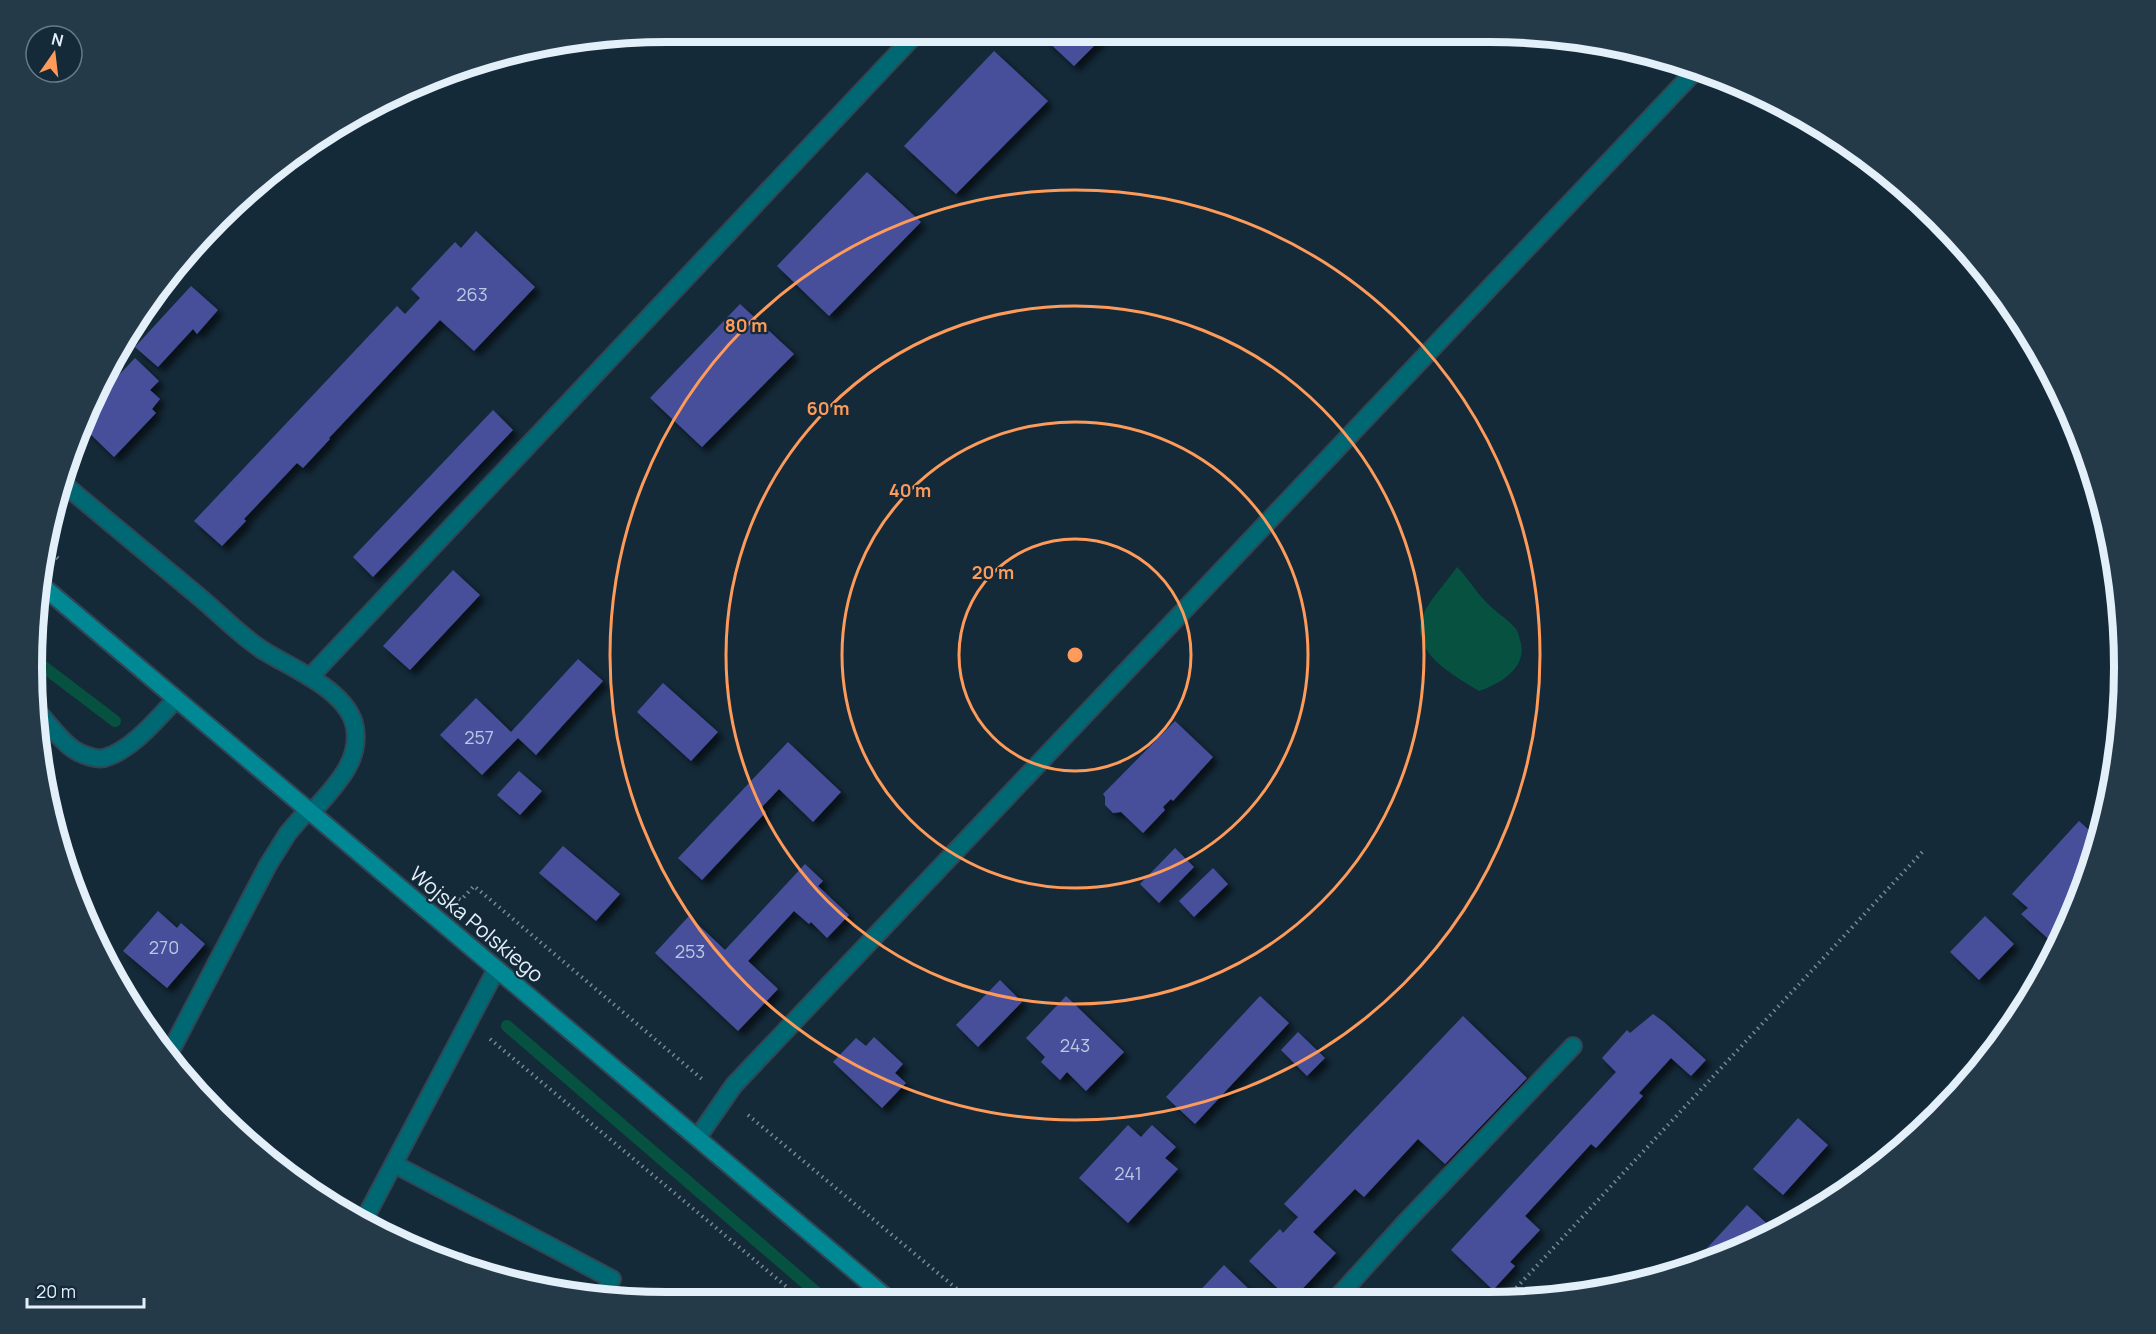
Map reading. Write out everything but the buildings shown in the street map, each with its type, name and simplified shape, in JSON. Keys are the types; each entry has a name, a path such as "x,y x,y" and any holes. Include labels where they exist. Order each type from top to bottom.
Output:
{"main road":[{"name":"Wojska Polskiego","path":"47,590 880,1292"}],"street":[{"path":"310,677 908,42"},
{"path":"698,1137 734,1085 1691,75"},
{"path":"68,488 261,649 330,691 348,710 355,727 356,745 351,763 342,777 288,833 268,865 172,1048"},
{"path":"44,718 73,749 103,758 124,748 176,699"},
{"path":"367,1215 496,970"},
{"path":"1342,1292 1573,1046"},
{"path":"394,1164 612,1279 606,1289"}],"path":[{"path":"1513,1291 1925,849"},
{"path":"469,1021 793,1292"}],"shaded area":[{"path":"1457,567 1487,603 1515,628 1522,650 1517,666 1511,673 1496,684 1479,691 1442,666 1424,645 1420,633 1422,619 1429,604"}],"waterway":[{"path":"42,666 115,721"},
{"path":"507,1026 816,1292"}]}
